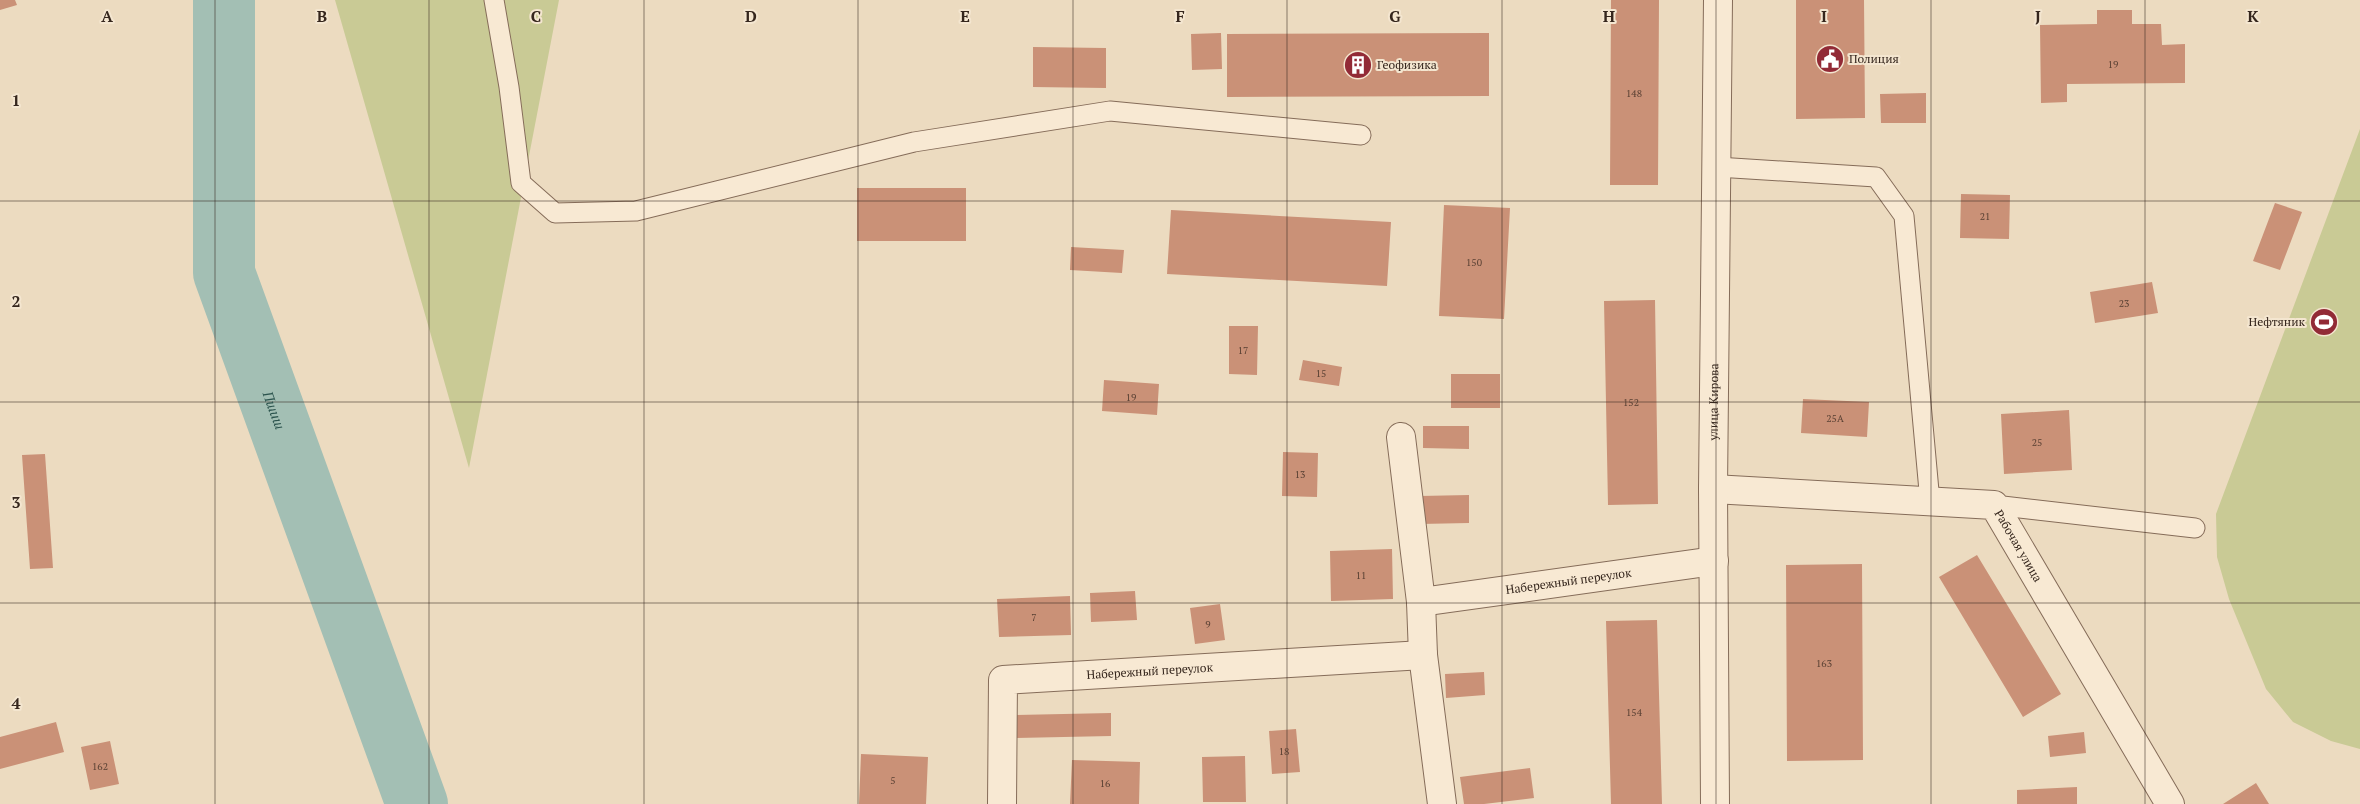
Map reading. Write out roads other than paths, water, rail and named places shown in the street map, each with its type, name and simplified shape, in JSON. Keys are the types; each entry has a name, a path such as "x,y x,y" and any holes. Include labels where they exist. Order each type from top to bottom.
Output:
{"street":[{"name":"улица Кирова","path":"1715,804 1713,489 1718,0"},
{"path":"1400,437 1421,602 1423,655 1442,804"},
{"name":"Рабочая улица","path":"1713,489 1994,505 2170,804"},
{"name":"Набережный переулок","path":"1421,602 1714,561"},
{"name":"Набережный переулок","path":"1002,804 1003,680 1423,655"}],"lane":[{"path":"494,0 509,87 521,184 555,213 636,212 914,142 1110,111 1361,135"},
{"path":"1717,167 1876,177 1904,216 1930,502"},
{"path":"1994,505 2195,528"}],"waterway":[{"name":"Пшиш","path":"224,0 224,273 417,804"}],"place":[{"name":"Полиция","path":"1830,59"},
{"name":"Геофизика","path":"1358,65"},
{"name":"Нефтяник","path":"2324,322"}]}
